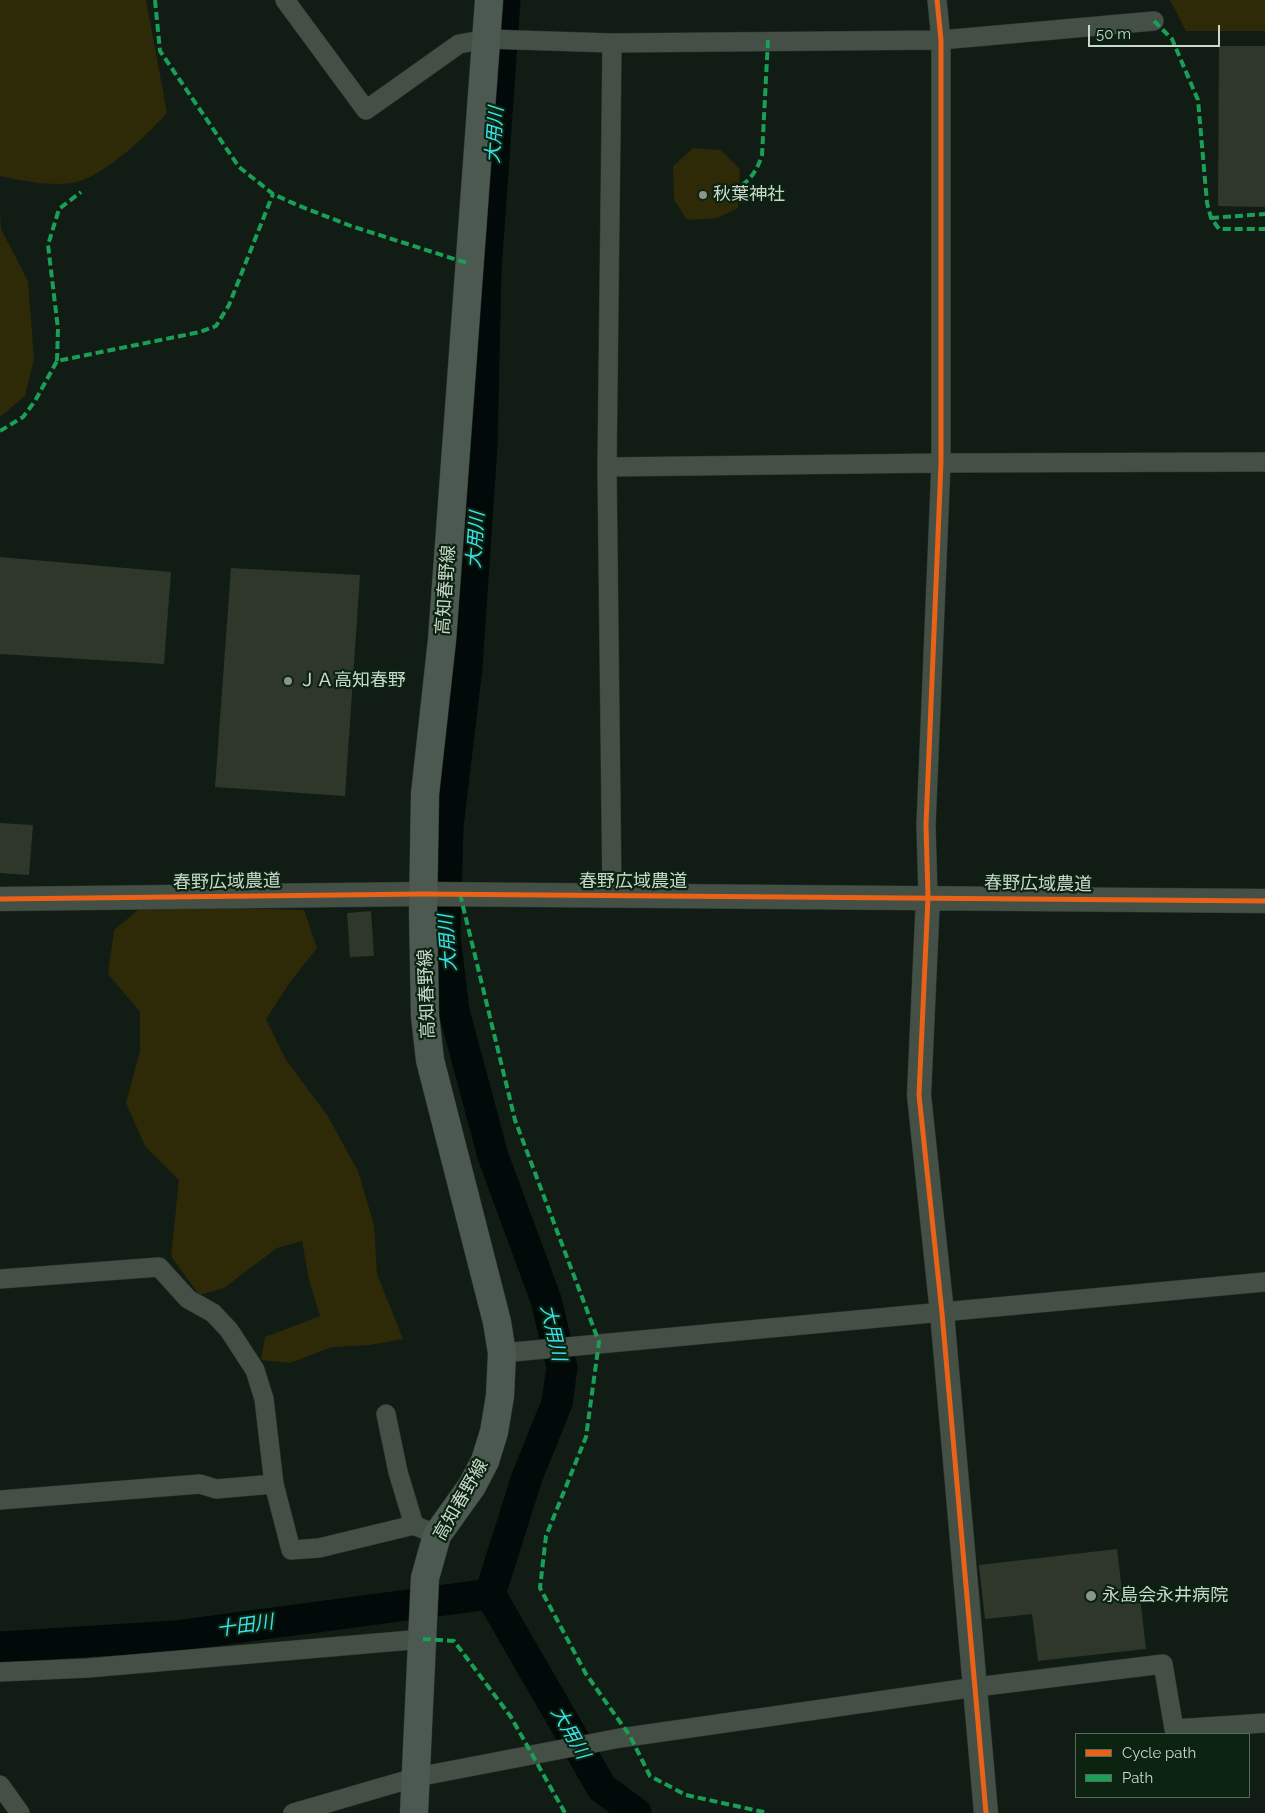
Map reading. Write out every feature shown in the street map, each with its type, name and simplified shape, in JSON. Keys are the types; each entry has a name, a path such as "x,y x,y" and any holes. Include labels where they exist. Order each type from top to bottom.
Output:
{"main road":[{"name":"高知春野線","path":"414,1813 426,1530 472,1486 485,1461 494,1432 500,1396 514,1351 497,1322 430,1060 426,1016 423,894 425,794 442,640 491,39 489,0"}],"street":[{"path":"285,0 366,110 459,44 491,39 612,43 941,40 1154,20"},
{"path":"937,0 941,40 941,463 926,825 928,897 919,1095 942,1313 986,1813"},
{"path":"612,43 607,467 612,896"},
{"path":"607,467 1265,462"},
{"name":"春野広域農道","path":"0,899 423,894 1265,901"},
{"path":"0,1279 159,1267 188,1299 218,1319 229,1330 255,1370 264,1399 274,1484 291,1550 319,1548 426,1530 398,1472 386,1414"},
{"path":"514,1351 1265,1282"},
{"path":"0,1500 200,1484 216,1489 274,1484"},
{"path":"0,1672 98,1667 423,1636"},
{"path":"293,1813 417,1777 620,1738 976,1687 1163,1664 1174,1729 1265,1723"},
{"path":"0,1785 20,1813"}],"shaded area":[{"path":"0,0 146,0 167,113 149,132 115,161 103,170 80,181 51,184 0,176"},
{"path":"1170,0 1265,0 1265,31 1186,31"},
{"path":"693,148 721,150 740,169 738,208 717,218 687,220 674,200 673,166"},
{"path":"0,212 1,229 28,281 34,359 25,396 0,417"},
{"path":"203,907 304,910 317,948 291,981 266,1019 286,1060 327,1115 358,1171 374,1225 377,1274 403,1339 370,1345 332,1347 290,1363 261,1360 265,1337 320,1316 309,1280 302,1241 277,1248 224,1288 199,1295 171,1256 179,1180 145,1146 126,1103 140,1051 140,1012 108,974 114,930 138,910"}],"building":[{"path":"1219,46 1265,46 1265,207 1218,206"},
{"path":"707,189 709,199 700,201 698,192"},
{"path":"0,557 171,572 164,664 0,654"},
{"name":"ＪＡ高知春野","path":"231,568 360,575 345,796 215,787"},
{"path":"0,823 33,825 29,875 0,873"},
{"path":"371,911 374,956 350,957 347,913"},
{"path":"1117,1549 1123,1599 1140,1597 1146,1649 1038,1661 1032,1614 985,1619 979,1565"}],"waterway":[{"name":"大用川","path":"505,0 486,271 482,446 467,667 448,827 445,936 454,1011 493,1156 546,1300 562,1367 557,1403 527,1477 490,1594 602,1788 636,1813"},
{"name":"十田川","path":"0,1647 175,1636 490,1594"}],"marked path":[{"path":"155,0 160,51 239,167 273,194 297,205 351,226 470,264"},
{"path":"1154,21 1172,39 1198,100 1207,203 1211,218 1219,229 1265,229"},
{"path":"720,195 728,193 747,181 756,170 762,155 768,40"},
{"path":"57,361 58,329 48,245 59,209 81,192"},
{"path":"0,431 23,417 35,401 57,361 200,332 216,326 229,305 273,194"},
{"path":"1211,218 1265,214"},
{"path":"460,894 515,1120 599,1342 586,1437 546,1536 540,1588 586,1674 630,1736 650,1776 686,1795 768,1813"},
{"path":"423,1639 454,1641 511,1717 565,1813"}],"cycle path":[{"path":"937,0 941,40 941,463 926,825 928,897 919,1095 942,1313 986,1813"},
{"path":"0,899 423,894 1265,901"}],"place":[{"name":"秋葉神社","path":"703,195"},
{"name":"ＪＡ高知春野","path":"288,681"},
{"name":"永島会永井病院","path":"1091,1596"}]}
